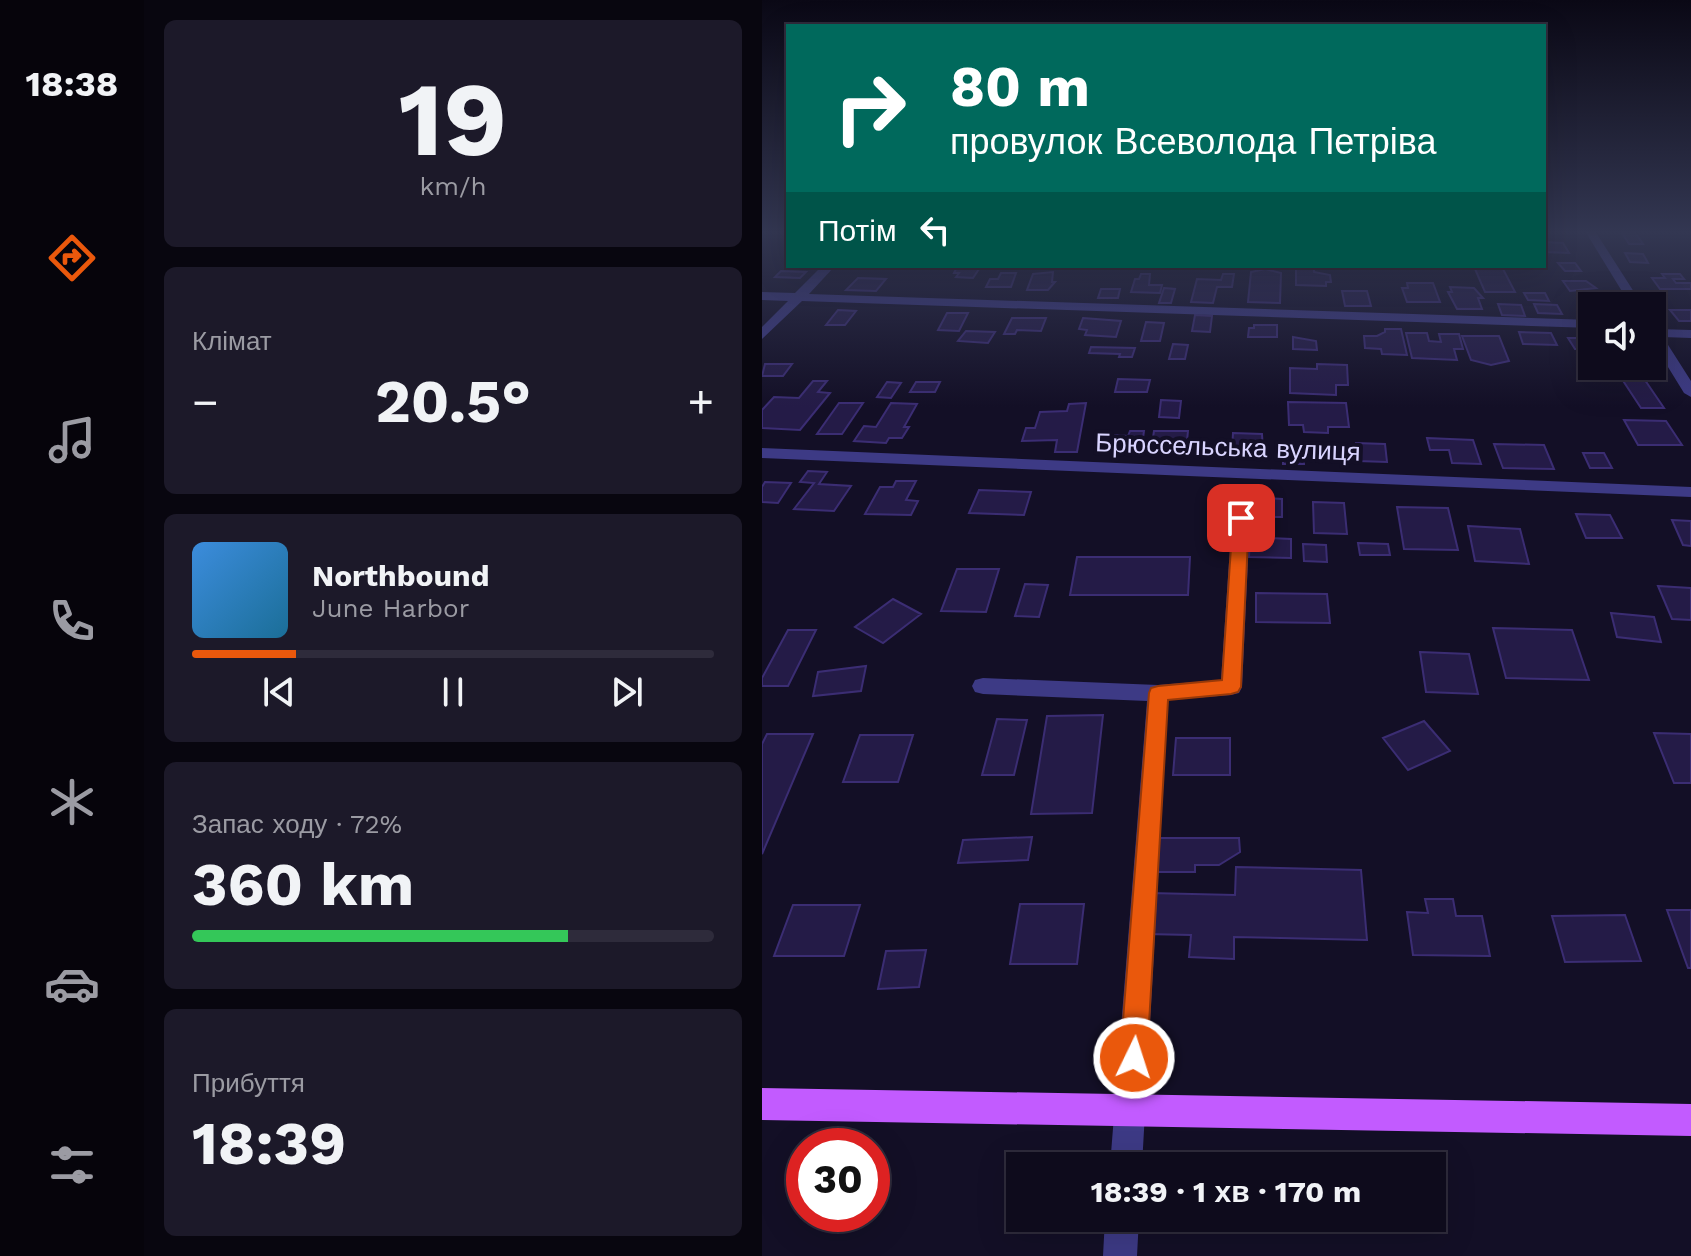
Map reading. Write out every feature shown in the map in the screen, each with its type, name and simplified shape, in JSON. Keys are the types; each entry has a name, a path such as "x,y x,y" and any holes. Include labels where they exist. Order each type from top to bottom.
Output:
{"main road":[{"path":"762,1104 1691,1120"}],"street":[{"path":"762,335 806,290"},
{"path":"762,296 1578,324"},
{"path":"1666,333 1691,334"},
{"path":"1666,353 1691,393"},
{"name":"Брюссельська вулиця","path":"762,453 1691,492"},
{"path":"983,686 1158,693 1231,687 1241,518"},
{"path":"1127,1152 1158,693"},
{"path":"1120,1256 1121,1232"}],"building":[{"path":"1101,290 1120,290 1118,298 1098,298"},
{"path":"1132,290 1161,290 1160,293 1131,292"},
{"path":"1163,290 1175,290 1171,303 1159,303"},
{"path":"1194,290 1216,290 1213,303 1191,302"},
{"path":"1249,290 1280,290 1280,303 1248,302"},
{"path":"1403,290 1435,290 1440,302 1407,302"},
{"path":"1451,290 1475,290 1483,298 1478,298 1482,309 1457,309 1448,292 1452,292"},
{"path":"1484,290 1515,292 1485,292"},
{"path":"1342,291 1367,291 1371,306 1345,306"},
{"path":"1524,293 1545,293 1549,301 1528,300"},
{"path":"1498,304 1521,305 1525,316 1502,315"},
{"path":"1534,304 1557,305 1562,314 1538,313"},
{"path":"838,310 856,311 845,325 826,325"},
{"path":"1670,310 1691,310 1691,321 1679,321"},
{"path":"947,313 968,313 959,331 938,330"},
{"path":"1195,315 1212,316 1210,332 1192,331"},
{"path":"1012,318 1046,318 1041,331 1017,330 1015,334 1004,334"},
{"path":"1083,318 1121,321 1116,337 1085,335 1087,330 1079,329"},
{"path":"1146,322 1164,323 1160,341 1141,341"},
{"path":"1254,325 1277,325 1277,337 1248,337 1249,328 1254,328"},
{"path":"1385,329 1401,329 1407,355 1382,354 1381,349 1365,348 1364,336 1377,336"},
{"path":"966,331 995,332 988,343 958,341"},
{"path":"1519,332 1551,333 1557,345 1523,344"},
{"path":"1406,333 1427,333 1429,341 1441,342 1439,334 1459,334 1463,349 1454,349 1457,360 1412,358"},
{"path":"1462,336 1499,336 1509,361 1491,365 1471,360"},
{"path":"1293,337 1316,341 1317,350 1293,349"},
{"path":"1568,338 1578,338 1578,349"},
{"path":"1173,344 1188,345 1185,359 1169,359"},
{"path":"1091,347 1135,348 1132,357 1119,357 1120,354 1089,353"},
{"path":"765,364 792,364 783,376 762,376"},
{"path":"1317,364 1347,365 1348,385 1336,385 1336,395 1290,393 1290,368 1317,369"},
{"path":"1118,379 1150,380 1147,392 1115,392"},
{"path":"1623,380 1645,380 1664,408 1641,408"},
{"path":"813,381 827,381 818,392 830,393 800,430 762,428 762,410 774,397 799,398"},
{"path":"887,382 901,383 891,398 877,397"},
{"path":"916,382 940,382 935,392 910,392"},
{"path":"1161,400 1181,401 1179,418 1159,417"},
{"path":"1288,402 1346,403 1349,427 1328,427 1328,433 1304,432 1303,425 1289,425"},
{"path":"839,403 863,403 842,434 817,434"},
{"path":"891,403 917,404 904,427 909,427 902,438 889,438 886,443 854,441 864,426 876,427"},
{"path":"1086,403 1077,452 1055,452 1057,440 1022,441 1026,428 1035,428 1040,412 1067,411 1069,404"},
{"path":"1624,420 1666,421 1682,445 1638,445"},
{"path":"1130,431 1144,431 1141,452 1112,451 1115,435 1128,436"},
{"path":"1154,431 1188,431 1186,450 1151,450"},
{"path":"1233,433 1262,434 1263,451 1232,451"},
{"path":"1427,438 1473,440 1481,464 1452,463 1449,450 1430,450"},
{"path":"1356,443 1385,444 1387,462 1358,461"},
{"path":"1494,444 1544,445 1554,469 1503,468"},
{"path":"1283,445 1303,445 1304,464 1283,464"},
{"path":"1583,453 1604,453 1612,468 1590,468"},
{"path":"808,471 827,472 819,484 851,486 834,511 794,509 814,483 800,482"},
{"path":"896,481 916,481 906,500 918,501 911,515 865,514 880,487 893,487"},
{"path":"765,482 791,483 778,503 762,502"},
{"path":"979,490 1031,492 1024,515 969,513"},
{"path":"1227,498 1245,498 1245,512 1227,512"},
{"path":"1264,498 1282,499 1282,517 1263,517"},
{"path":"1313,502 1344,503 1347,534 1314,533"},
{"path":"1397,507 1448,508 1458,550 1404,549"},
{"path":"1576,514 1610,515 1622,538 1586,538"},
{"path":"1672,520 1691,521 1691,546 1683,545"},
{"path":"1468,526 1520,529 1529,564 1475,561"},
{"path":"1250,537 1291,539 1291,558 1249,557"},
{"path":"1358,543 1388,544 1390,555 1360,555"},
{"path":"1303,544 1326,545 1327,562 1304,561"},
{"path":"1077,557 1190,557 1188,595 1070,595"},
{"path":"957,569 999,569 986,612 941,611"},
{"path":"1025,584 1048,585 1039,617 1015,616"},
{"path":"1658,586 1691,588 1691,620 1672,619"},
{"path":"1256,593 1327,594 1330,623 1256,622"},
{"path":"893,599 921,614 883,643 855,627"},
{"path":"1611,613 1654,617 1661,642 1617,637"},
{"path":"1493,628 1572,630 1589,680 1506,678"},
{"path":"788,630 816,630 788,686 762,686 762,678"},
{"path":"1420,652 1469,654 1478,694 1426,692"},
{"path":"866,666 861,691 813,696 818,672"},
{"path":"1103,715 1092,813 1031,814 1047,716"},
{"path":"997,719 1027,720 1014,775 982,775"},
{"path":"1424,721 1450,751 1408,770 1383,738"},
{"path":"1654,733 1691,734 1691,783 1674,783"},
{"path":"767,734 813,734 762,854 762,744"},
{"path":"860,735 913,735 898,782 843,782"},
{"path":"1176,738 1230,738 1230,775 1173,775"},
{"path":"1032,837 1028,860 958,863 963,840"},
{"path":"1154,838 1239,838 1240,852 1219,865 1195,865 1195,872 1152,872"},
{"path":"1236,867 1361,870 1367,940 1234,937 1234,959 1189,957 1191,935 1146,934 1150,893 1235,895"},
{"path":"1425,899 1453,899 1456,916 1482,916 1490,956 1413,955 1407,912 1428,913"},
{"path":"1020,904 1084,904 1077,964 1010,964"},
{"path":"793,905 860,905 844,956 774,956"},
{"path":"1667,910 1691,910 1691,968 1688,968"},
{"path":"1625,915 1641,961 1565,962 1552,916"},
{"path":"926,950 919,987 878,989 886,951"}],"route":[{"path":"1134,1058 1158,693 1231,687 1241,518"}]}
